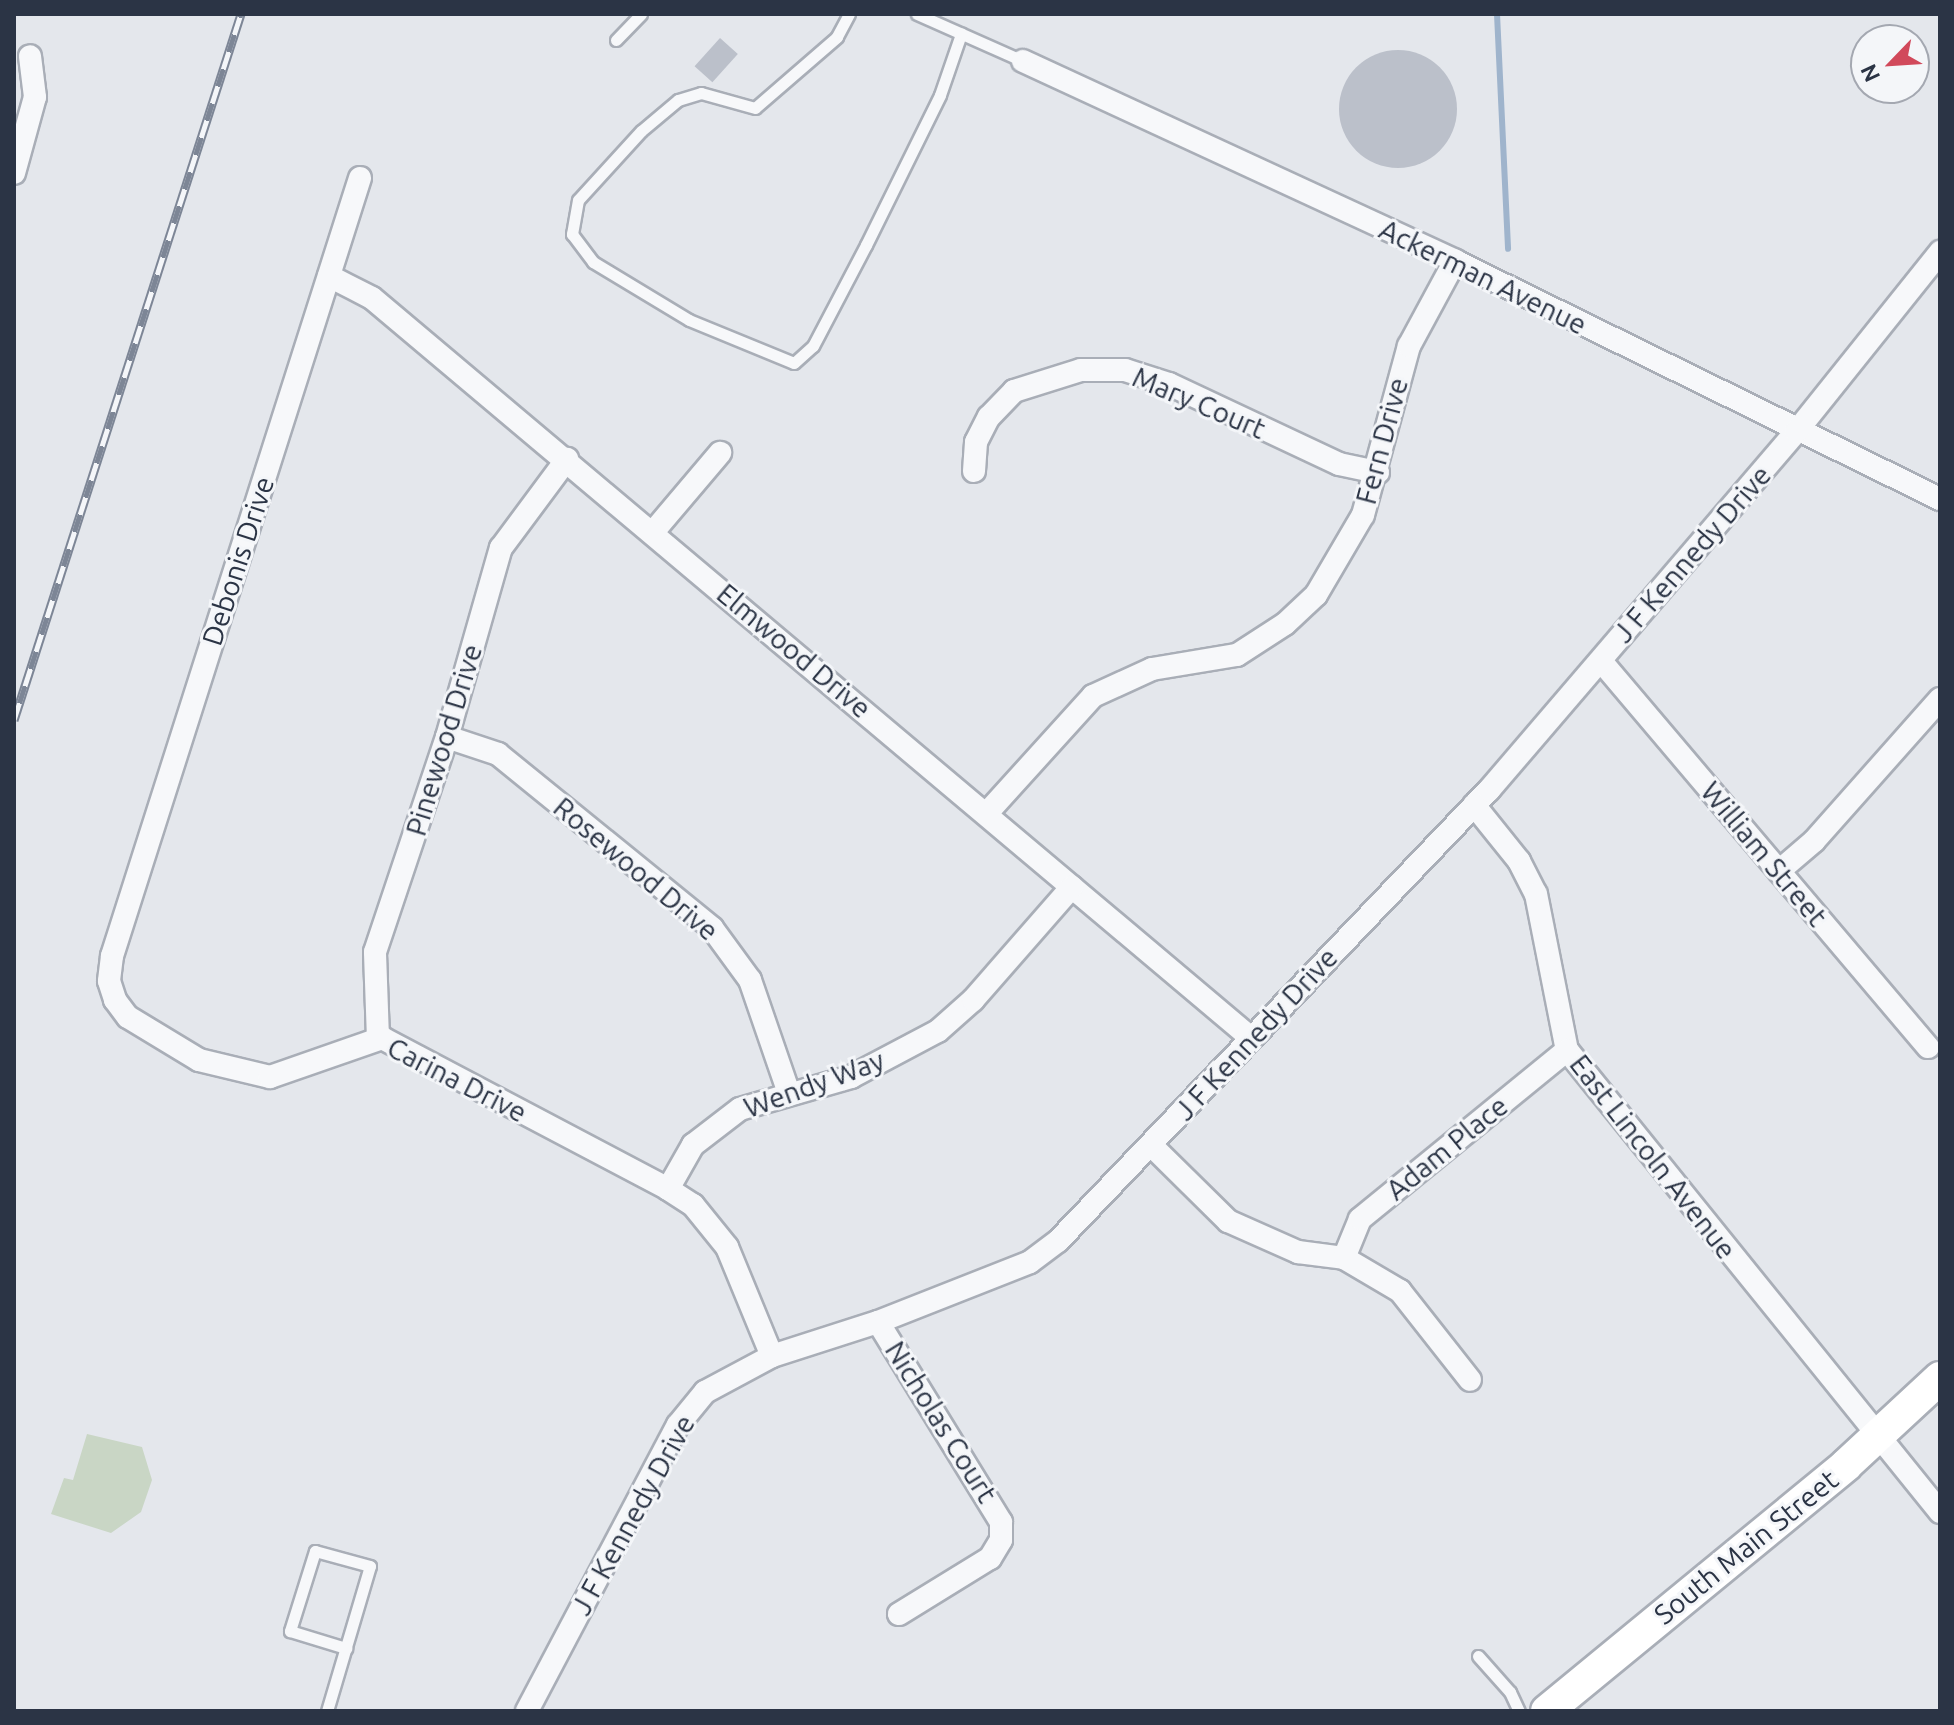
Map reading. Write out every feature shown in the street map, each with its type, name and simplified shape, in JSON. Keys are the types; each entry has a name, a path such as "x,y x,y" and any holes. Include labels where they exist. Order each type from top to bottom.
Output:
{"street":[{"path":"14,173 35,97 30,56"},
{"name":"Ackerman Avenue","path":"1023,61 1455,261 1796,432 1940,499"},
{"name":"Debonis Drive","path":"116,943 360,178"},
{"name":"J F Kennedy Drive","path":"527,1711 678,1425 705,1392 772,1356 878,1322 1030,1262 1152,1146 1250,1037 1474,805 1796,432 1940,252"},
{"name":"Fern Drive","path":"987,813 1093,696 1152,669 1237,655 1285,624 1316,595 1340,559 1378,472 1409,346 1455,261"},
{"name":"Elmwood Drive","path":"329,276 372,298 567,459 1250,1037"},
{"name":"Mary Court","path":"974,471 976,442 989,417 1014,391 1044,378 1096,370 1125,370 1169,384 1339,464 1378,472"},
{"path":"653,532 720,453"},
{"name":"Pinewood Drive","path":"378,1039 375,952 447,737 501,548 567,459"},
{"name":"William Street","path":"1601,661 1928,1047"},
{"path":"1779,871 1814,841 1940,699"},
{"name":"Rosewood Drive","path":"447,737 498,754 712,928 750,980 789,1093"},
{"name":"East Lincoln Avenue","path":"1474,805 1519,861 1536,894 1567,1050 1940,1512"},
{"name":"Wendy Way","path":"668,1189 693,1145 716,1124 740,1109 851,1077 938,1031 973,1000 1072,887"},
{"name":"Carina Drive","path":"116,943 109,981 128,1017 199,1060 270,1077 378,1039 668,1189 693,1205 727,1247 772,1356"},
{"name":"Adam Place","path":"1344,1258 1360,1219 1567,1050"},
{"path":"1152,1146 1228,1221 1298,1252 1344,1258 1400,1291 1470,1380"},
{"name":"Nicholas Court","path":"878,1322 1001,1522 1001,1540 990,1558 899,1614"},
{"name":"South Main Street","path":"1547,1711 1876,1436 1940,1378"}],"lane":[{"path":"616,40 641,14"},
{"path":"849,14 837,37 755,108 701,93 678,100 641,131 578,200 572,234 593,262 689,320 794,363 813,346 866,245 940,95 961,34"},
{"path":"917,14 1023,61"},
{"path":"327,1711 346,1648 370,1566 315,1551 290,1631 346,1648"},
{"path":"1478,1656 1510,1692 1519,1711"}],"green space":[{"path":"87,1434 142,1447 152,1480 141,1512 111,1533 51,1514 64,1478 73,1480"}],"building":[{"path":"720,38 738,54 712,82 695,66"},
{"path":"1398,50 1420,55 1440,67 1452,87 1457,109 1452,131 1440,151 1420,163 1398,168 1376,163 1356,151 1344,131 1339,109 1344,87 1356,67 1376,55"}],"waterway":[{"path":"1497,14 1508,249"}],"railway":[{"path":"14,720 241,14"}]}
